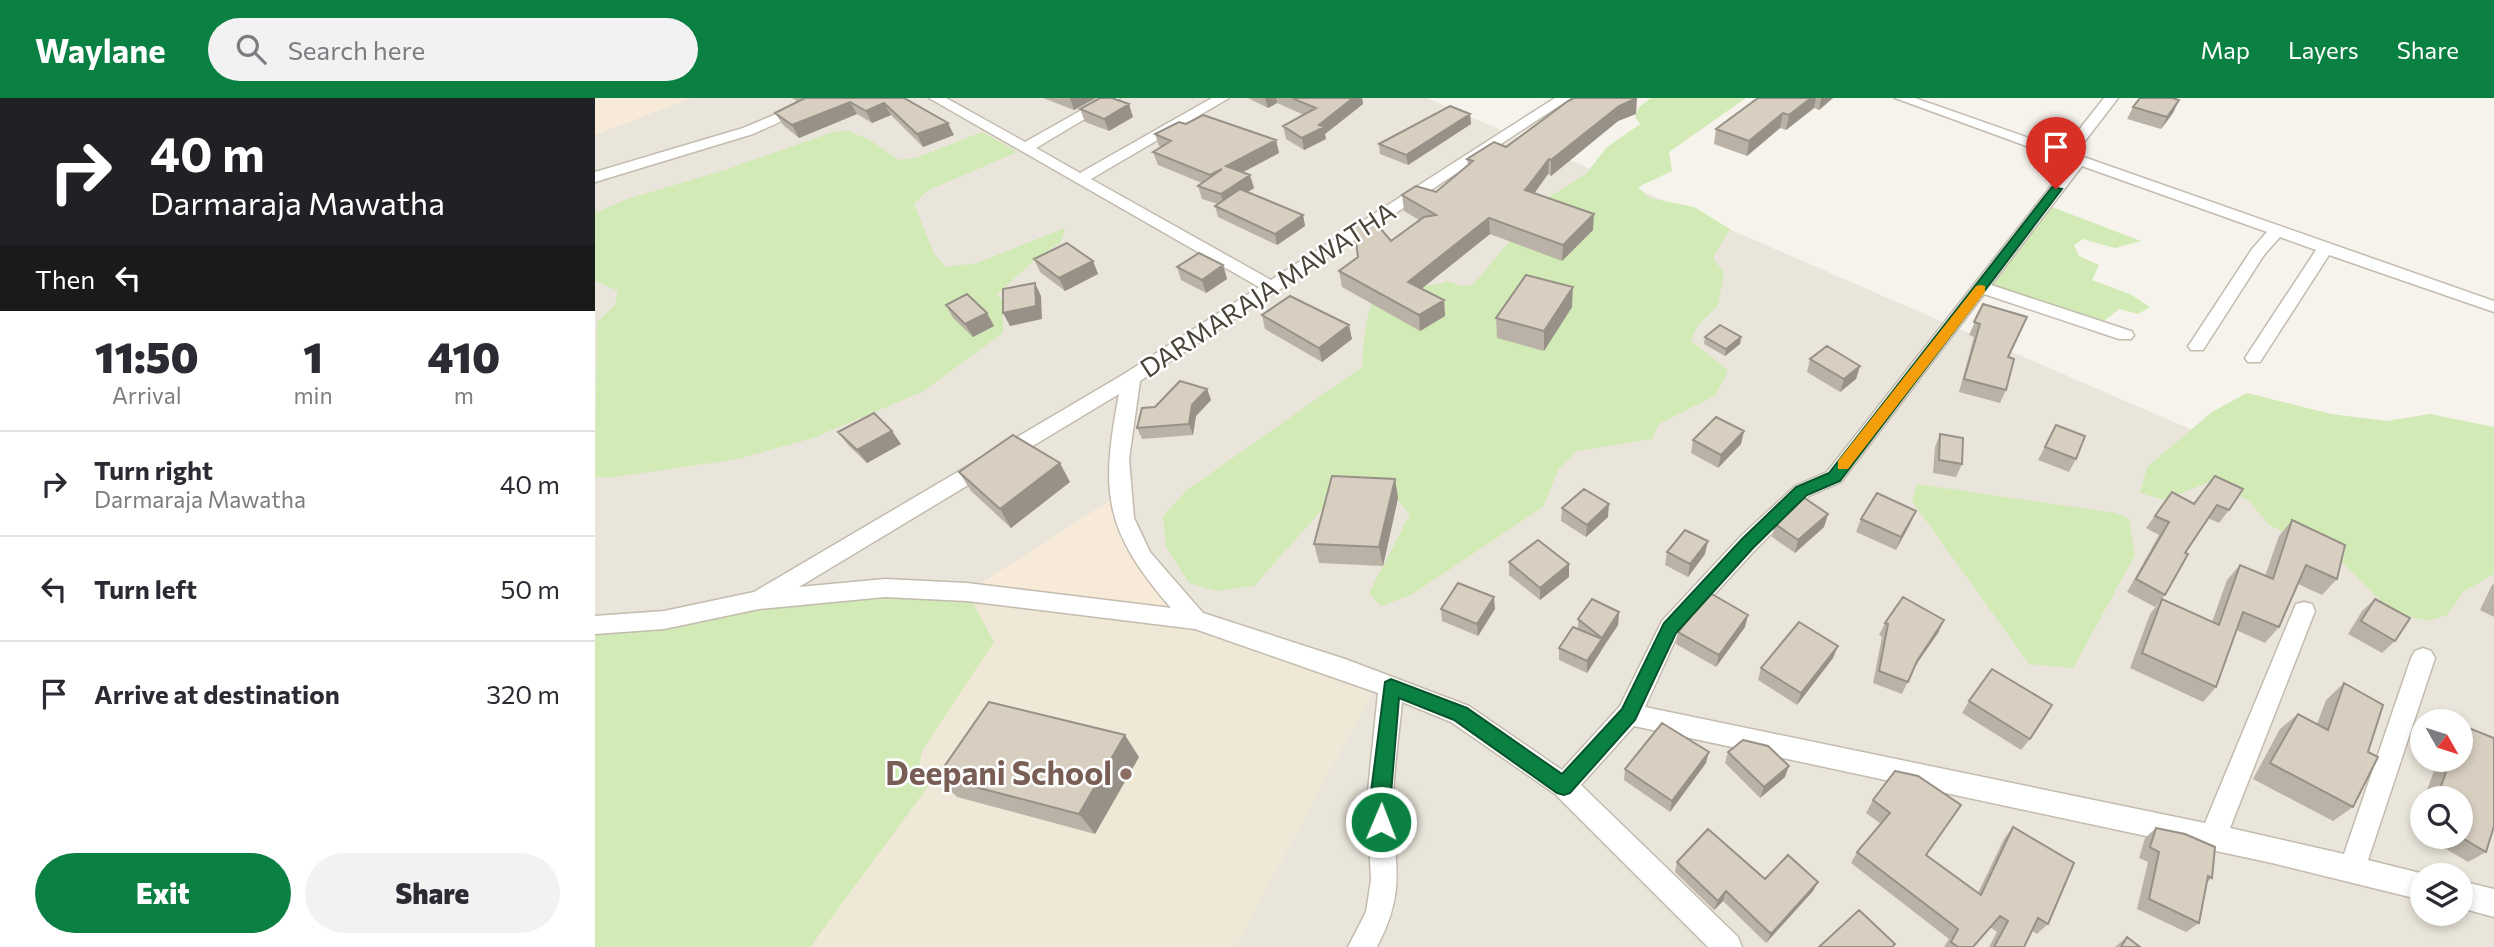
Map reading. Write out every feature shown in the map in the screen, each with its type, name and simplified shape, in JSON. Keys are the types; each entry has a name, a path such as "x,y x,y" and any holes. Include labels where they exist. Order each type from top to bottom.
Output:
{"street":[{"path":"595,177 748,131 826,98"},
{"path":"936,98 1271,287"},
{"path":"1026,148 1113,98"},
{"path":"1080,179 1222,98"},
{"name":"DARMARAJA MAWATHA","path":"1195,620 1131,540 1117,496 1117,462 1131,378 1564,98"},
{"path":"1902,98 2494,307"},
{"path":"1564,786 1629,714 1670,628 1748,543 1802,491 1834,477 1982,288 2112,98"},
{"path":"2197,346 2258,252 2278,230"},
{"path":"2254,358 2326,247"},
{"path":"1982,288 2125,335"},
{"path":"759,600 1131,378"},
{"path":"595,625 664,620 759,600 885,588 967,592 1195,620 1391,687 1460,714 1564,786 1728,947"},
{"path":"2213,837 2305,611"},
{"path":"2352,869 2423,658"},
{"path":"1362,947 1379,915 1385,880 1380,800 1391,687"},
{"path":"1629,714 2213,837 2410,883"},
{"path":"2473,898 2494,903"}],"shaded area":[{"path":"595,98 1427,98 2494,561 2494,947 595,947"},
{"path":"595,98 691,98 595,135"},
{"path":"1117,496 1131,540 1195,620 967,592"},
{"name":"Deepani School","path":"967,592 1195,620 1378,682 1235,947 810,947 929,785 919,763 923,749 994,642"}],"green space":[{"path":"1651,98 1746,98 1669,152 1672,171 1638,187 1649,198 1694,207 1730,229 1713,258 1724,273 1718,305 1697,326 1691,341 1728,370 1716,395 1659,424 1652,439 1577,451 1558,470 1543,507 1411,595 1381,606 1369,593 1410,514 1396,498 1328,503 1254,586 1216,591 1189,583 1166,547 1163,516 1187,490 1362,367 1369,314 1373,302 1381,292 1391,286 1404,284 1431,285 1447,281 1462,286 1473,285 1543,201 1586,174 1606,148 1640,124 1635,117 1639,107"},
{"path":"848,131 870,140 899,160 916,158 982,132 1017,152 927,191 914,204 934,254 946,267 977,263 1065,228 1061,242 1031,263 997,295 1003,301 1003,333 922,392 813,438 738,459 614,477 595,477 597,322 615,305 618,291 595,281 595,213 627,199 725,170 833,132"},
{"path":"2044,204 2141,241 2115,248 2083,239 2074,245 2079,256 2099,265 2092,280 2130,294 2150,307 2138,314 2119,309 2103,322 1986,283"},
{"path":"2247,393 2331,414 2387,421 2430,414 2494,427 2494,574 2463,592 2447,615 2428,621 2392,612 2332,553 2269,525 2249,501 2211,481 2165,500 2140,493 2147,467 2212,412"},
{"path":"1917,484 2115,513 2129,519 2135,555 2073,668 2029,664 1912,501"},
{"path":"967,592 994,642 923,749 919,763 929,785 810,947 595,947 595,625 759,600"}],"building":[{"path":"805,98 904,98 948,123 917,134 884,103 866,111 850,102 792,125 775,113"},
{"path":"1100,98 1112,98 1129,104 1104,119 1080,109"},
{"path":"1292,98 1353,98 1319,125 1324,127 1302,138 1283,126 1316,108"},
{"path":"1574,98 1637,98 1619,106 1549,159 1525,190 1594,214 1563,245 1489,218 1408,282 1444,300 1419,315 1339,271 1358,257 1354,226 1375,222 1391,241 1424,217 1436,215 1402,195 1416,186 1436,192 1473,161 1467,159 1494,142 1506,147"},
{"path":"1758,98 1811,98 1789,115 1783,113 1749,141 1716,129"},
{"path":"2140,98 2179,100 2167,117 2133,107"},
{"path":"1450,106 1470,114 1406,155 1379,144"},
{"path":"1203,115 1276,140 1226,166 1250,175 1221,194 1198,186 1222,169 1210,175 1153,152 1171,141 1155,134 1179,122 1186,124"},
{"path":"1240,189 1303,215 1275,234 1215,206"},
{"path":"1067,243 1093,261 1059,278 1034,259"},
{"path":"1199,253 1223,265 1202,280 1177,267"},
{"path":"1526,275 1573,287 1544,331 1496,318"},
{"path":"1035,283 1036,306 1003,313 1003,289"},
{"path":"967,294 987,313 965,324 946,305"},
{"path":"1290,296 1349,325 1319,348 1262,315"},
{"path":"1983,304 2027,317 2008,357 2014,359 2006,390 1964,379 1980,324 1974,322"},
{"path":"1720,325 1741,337 1726,349 1705,337"},
{"path":"1827,346 1860,366 1844,379 1810,359"},
{"path":"1180,381 1207,389 1192,405 1189,424 1137,428 1142,408 1155,407"},
{"path":"874,413 892,431 857,450 838,432"},
{"path":"1716,417 1744,431 1721,455 1693,440"},
{"path":"2056,425 2085,436 2076,459 2045,447"},
{"path":"1940,434 1963,438 1962,464 1939,460"},
{"path":"1013,435 1060,463 1000,509 959,472"},
{"path":"1332,476 1395,479 1379,547 1314,544"},
{"path":"2215,476 2243,489 2229,510 2217,505 2185,553 2188,554 2165,595 2136,579 2169,522 2155,516 2172,492 2194,504"},
{"path":"1584,489 1609,504 1587,525 1562,508"},
{"path":"1877,493 1916,511 1901,537 1861,519"},
{"path":"1803,497 1828,514 1798,540 1775,524"},
{"path":"2292,520 2345,545 2337,579 2306,565 2279,627 2243,612 2216,687 2142,653 2162,599 2219,625 2240,565 2273,579"},
{"path":"1685,530 1708,541 1690,564 1667,552"},
{"path":"1538,540 1569,564 1540,588 1509,562"},
{"path":"1458,583 1494,597 1477,624 1441,609"},
{"path":"1710,593 1748,615 1719,655 1678,632"},
{"path":"1903,597 1944,620 1917,661 1908,682 1879,671 1888,624 1885,623"},
{"path":"1592,599 1619,612 1602,638 1578,619"},
{"path":"2375,599 2410,618 2395,641 2361,621"},
{"path":"1799,622 1838,646 1801,693 1761,668"},
{"path":"1573,627 1602,639 1587,661 1559,648"},
{"path":"1992,669 2052,705 2030,739 1969,701"},
{"path":"2344,683 2383,705 2368,752 2378,757 2353,807 2270,763 2298,714 2328,730"},
{"path":"989,702 1125,735 1079,814 937,777"},
{"path":"1662,723 1709,752 1672,801 1625,769"},
{"path":"2473,730 2494,738 2494,826 2486,852 2473,844 2473,786 2441,786 2446,772 2473,772"},
{"path":"1743,740 1768,746 1789,766 1764,787 1728,752"},
{"path":"1895,771 1918,776 1961,805 1926,855 1981,895 2013,827 2074,863 2048,924 2038,918 2024,947 1994,947 2008,921 2000,916 1973,947 1958,947 1951,942 1958,929 1857,852 1890,813 1873,800"},
{"path":"2156,828 2185,834 2215,847 2212,878 2208,876 2199,923 2149,899 2159,852 2150,847"},
{"path":"1708,829 1765,879 1788,855 1818,882 1771,934 1726,891 1718,901 1677,862"},
{"path":"1859,910 1895,944 1892,947 1819,947"},
{"path":"2127,937 2140,947 2121,947"}],"slow traffic":[{"path":"1843,465 1981,289"}],"place":[{"name":"Deepani School","path":"1126,774"}],"route":[{"path":"1381,822 1380,800 1391,687 1460,714 1564,786 1629,714 1670,628 1748,543 1802,491 1834,477 2056,189"}]}
